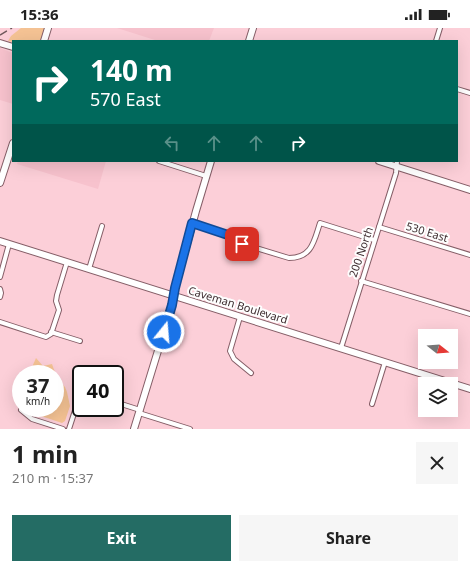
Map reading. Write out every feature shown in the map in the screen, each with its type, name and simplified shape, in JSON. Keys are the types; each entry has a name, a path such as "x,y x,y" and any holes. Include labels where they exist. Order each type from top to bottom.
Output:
{"street":[{"path":"44,40 48,28"},
{"path":"249,40 253,28"},
{"path":"436,40 440,28"},
{"path":"0,43 12,47"},
{"path":"458,89 470,93"},
{"path":"0,183 12,146"},
{"path":"162,162 206,176"},
{"path":"134,429 172,305 192,223 211,162"},
{"path":"385,162 397,164 470,190"},
{"name":"200 North","path":"341,348 396,173 397,164"},
{"path":"192,223 231,236 246,245 283,257 295,258 301,256 312,247 320,223 374,240"},
{"path":"88,269 102,226"},
{"name":"530 East","path":"379,227 470,255"},
{"name":"Caveman Boulevard","path":"0,241 470,389"},
{"path":"0,277 10,244"},
{"path":"0,322 46,337 51,333 59,310 56,301 57,295 67,262"},
{"path":"361,281 470,314"},
{"path":"0,289 0,297"},
{"path":"240,317 230,351 234,359 251,373"},
{"path":"51,333 80,341"},
{"path":"372,404 385,362"},
{"path":"124,406 190,429"},
{"path":"29,417 32,420 63,429"},
{"path":"69,429 73,417"}],"shaded area":[{"path":"21,28 45,28 40,40 8,41 11,36"},
{"path":"117,28 214,28 209,40 155,40"},
{"path":"0,48 12,53 12,104 0,100"},
{"path":"18,162 106,162 98,189 17,164"},
{"path":"36,358 42,365 33,365"},
{"path":"64,386 70,406 65,421 62,423 44,417 64,417"}],"railway":[{"path":"0,35 12,28"}],"route":[{"path":"164,332 192,223 225,233 242,244"}]}
